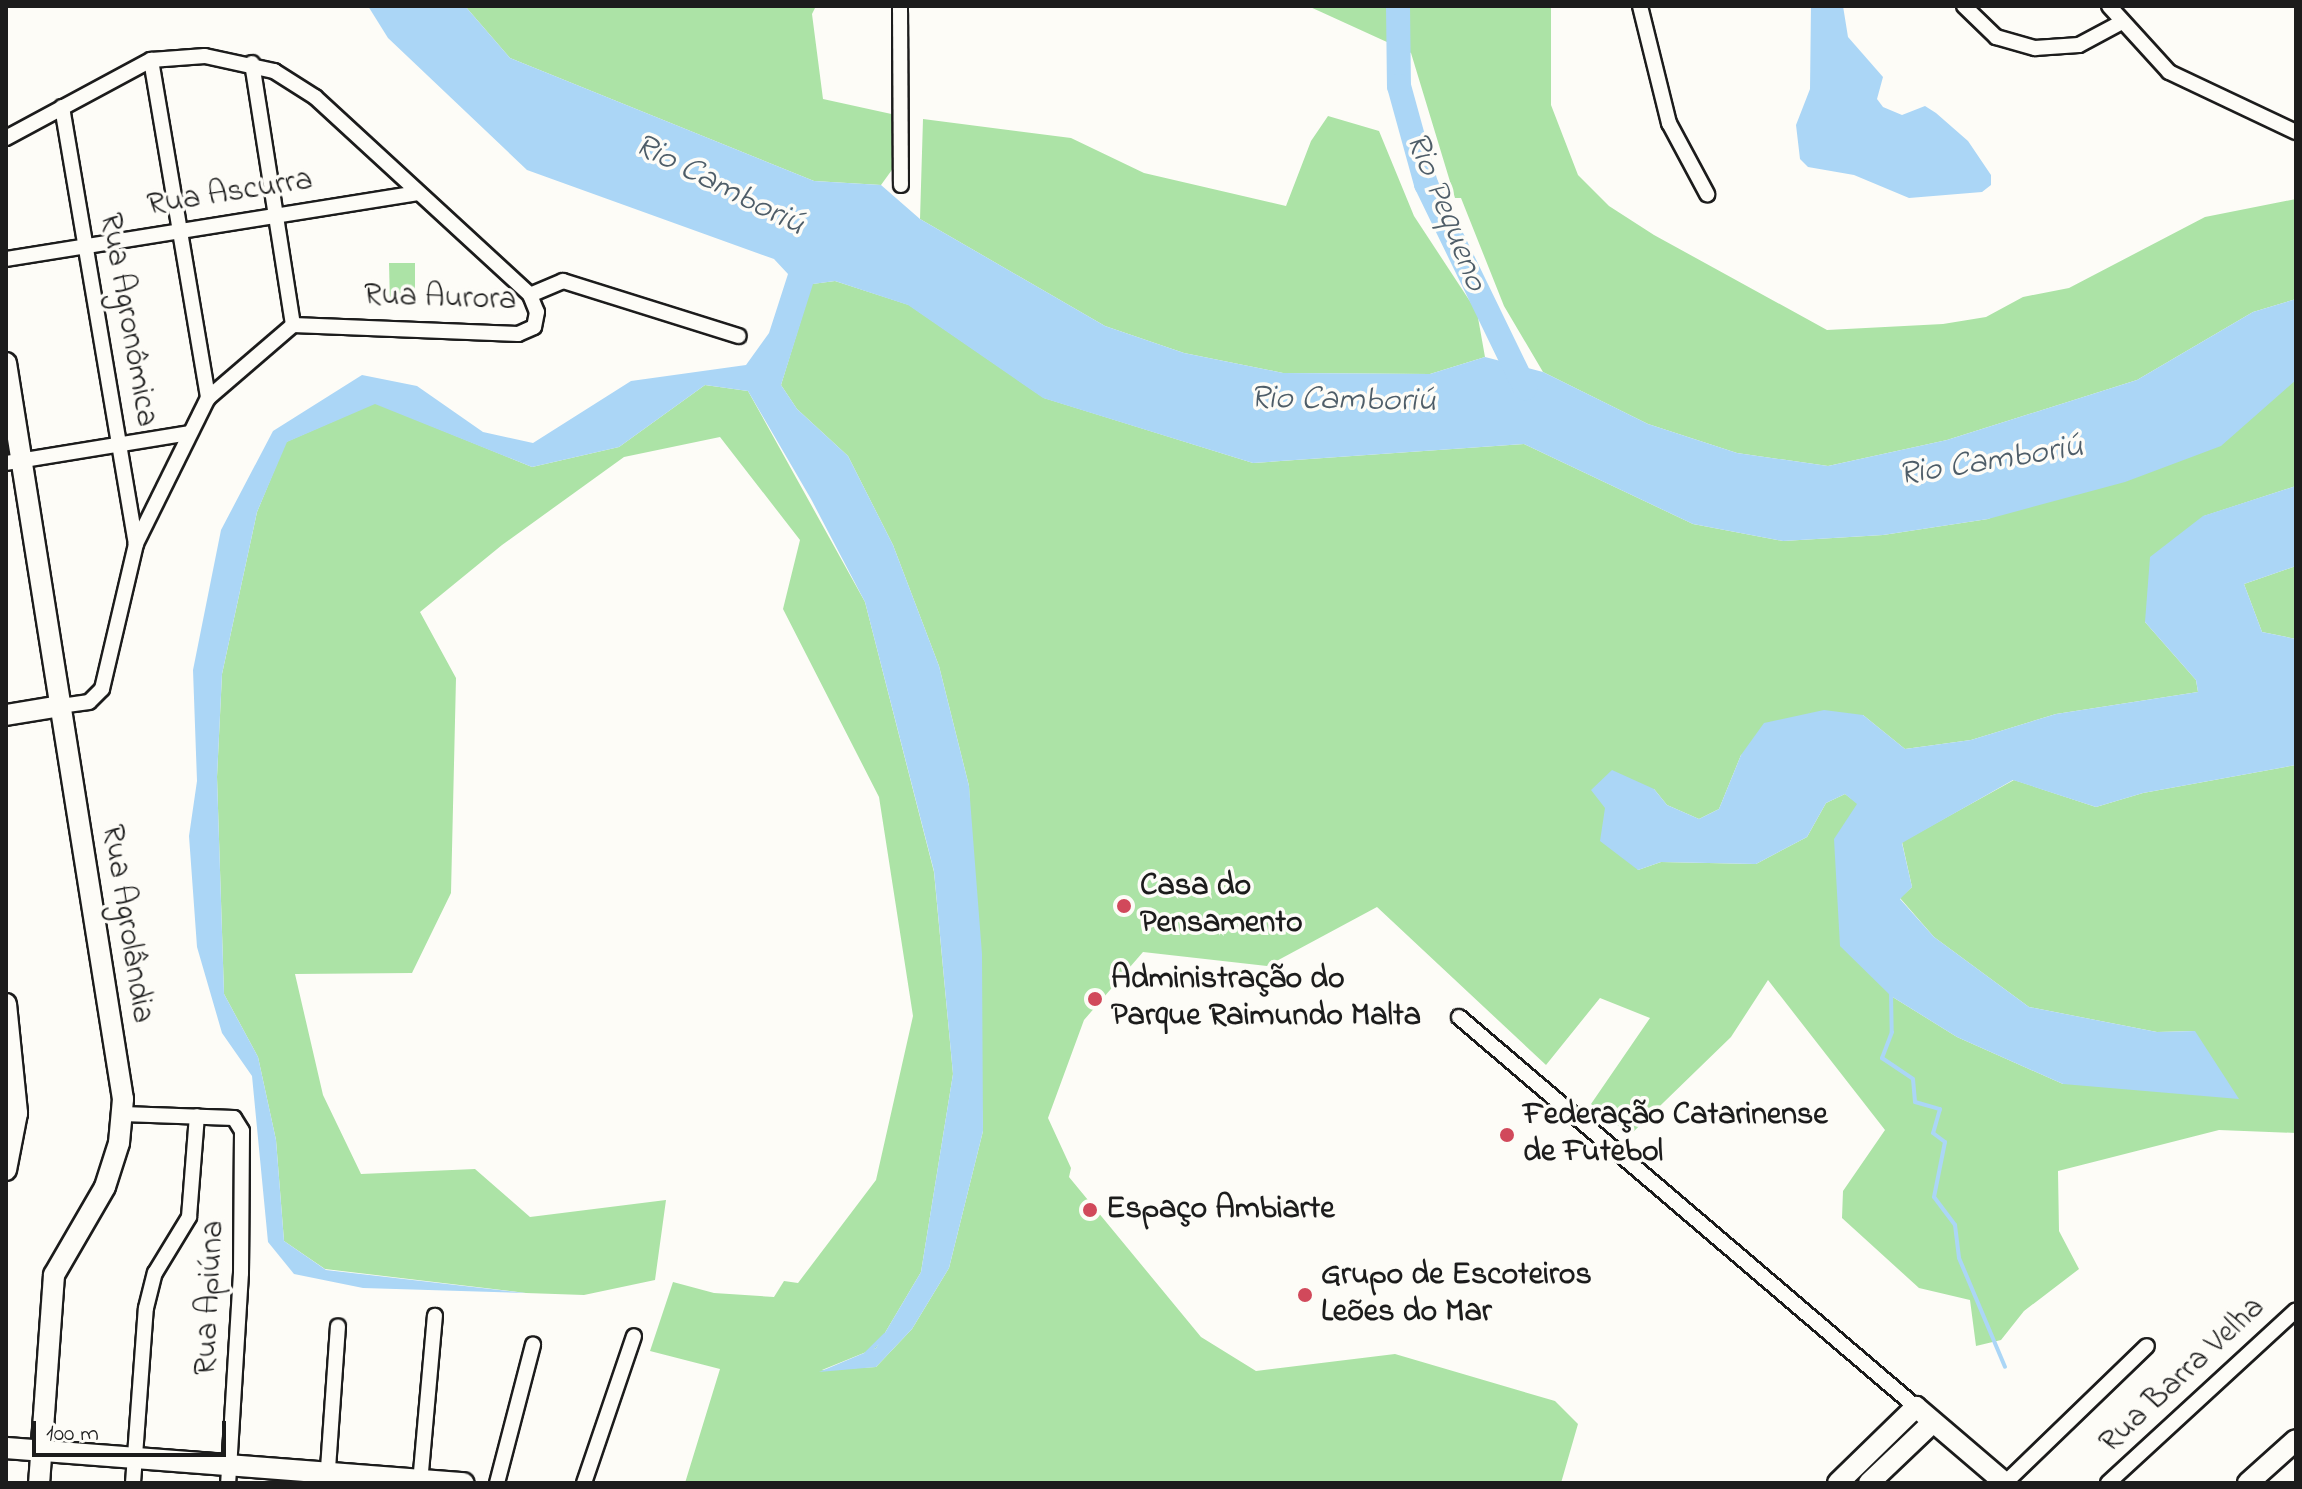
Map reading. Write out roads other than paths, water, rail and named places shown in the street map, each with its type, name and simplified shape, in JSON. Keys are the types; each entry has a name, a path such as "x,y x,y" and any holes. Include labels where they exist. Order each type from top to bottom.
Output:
{"street":[{"path":"900,6 901,185"},
{"path":"1640,6 1669,123 1707,194"},
{"path":"1964,6 1996,37 2035,48 2079,45 2122,22"},
{"path":"2109,6 2169,72 2296,132"},
{"name":"Rua Aurora","path":"6,138 151,60 205,56 252,63 274,71 315,97 530,295 537,320 528,332 518,334 293,325"},
{"path":"151,60 208,398"},
{"path":"6,715 89,702 102,689 136,544 208,398 293,325 252,63"},
{"name":"Rua Agronômica","path":"62,107 136,544"},
{"name":"Rua Ascurra","path":"6,259 416,193"},
{"path":"530,295 563,281 739,336"},
{"name":"Rua Agrolândia","path":"6,363 14,462 61,706 123,1114 98,1204 54,1275 39,1483"},
{"path":"14,462 190,433"},
{"path":"6,1004 17,1113 6,1170"},
{"path":"1459,1017 2005,1483 2147,1346"},
{"path":"123,1114 197,1116 189,1217 155,1273 146,1308 133,1483"},
{"name":"Rua Apiúna","path":"197,1116 234,1118 243,1138 244,1206 228,1474"},
{"name":"Rua Barra Velha","path":"2110,1482 2296,1310"},
{"path":"420,1481 435,1316"},
{"path":"328,1478 338,1326"},
{"path":"584,1483 634,1336"},
{"path":"497,1483 533,1345"},
{"path":"1838,1483 1916,1407"},
{"path":"1869,1483 1933,1422"},
{"path":"2248,1483 2296,1440"},
{"path":"6,1448 134,1458 228,1474 464,1483"}],"water":[{"name":"Rio Camboriú","path":"368,6 465,6 510,58 814,181 881,185 920,219 1105,326 1184,353 1283,373 1430,374 1485,357 1543,372 1648,424 1737,453 1828,466 1947,440 2137,380 2253,312 2296,299 2296,380 2221,446 2125,482 1988,519 1883,535 1783,541 1693,524 1524,444 1253,463 1043,398 908,305 835,281 813,284 781,385 797,409 848,456 893,545 939,666 969,786 982,954 983,1131 949,1268 912,1329 876,1367 819,1372 876,1348 921,1272 953,1074 934,871 865,602 811,499 748,391 705,385 619,447 532,467 375,404 287,442 257,512 222,674 217,777 224,994 258,1057 276,1140 284,1241 326,1270 526,1293 363,1288 294,1274 268,1242 252,1076 222,1033 197,947 189,836 197,781 193,670 221,530 273,431 362,375 417,386 483,432 533,443 631,381 746,365 769,333 788,274 774,259 527,170 388,38"},
{"path":"1811,6 1843,6 1848,37 1883,77 1877,99 1883,107 1902,115 1925,106 1936,113 1968,141 1991,175 1991,185 1982,192 1909,198 1854,175 1808,167 1800,159 1796,125 1810,89"},
{"path":"2296,486 2296,566 2244,584 2262,632 2296,639 2296,765 2143,793 2096,807 2013,780 1902,843 1912,887 1900,899 1934,937 2029,1007 2157,1032 2195,1031 2239,1099 2063,1084 1957,1037 1891,996 1840,946 1834,839 1857,804 1845,794 1826,803 1807,837 1756,864 1661,862 1638,870 1600,841 1605,808 1591,790 1612,770 1654,789 1667,805 1699,819 1719,809 1741,755 1764,723 1824,710 1863,715 1905,749 1971,740 2056,714 2198,692 2196,680 2145,622 2150,557 2203,516"}],"waterway":[{"name":"Rio Pequeno","path":"1398,6 1399,86 1426,184 1525,388"},
{"path":"1891,993 1892,1032 1882,1058 1913,1079 1915,1102 1940,1109 1933,1133 1945,1142 1934,1197 1955,1225 1959,1258 2005,1367"},
{"path":"866,1354 885,1335"}],"place":[{"name":"Casa do Pensamento","path":"1124,906"},
{"name":"Administração do Parque Raimundo Malta","path":"1095,999"},
{"name":"Federação Catarinense de Futebol","path":"1507,1135"},
{"name":"Espaço Ambiarte","path":"1090,1210"},
{"name":"Grupo de Escoteiros Leões do Mar","path":"1305,1295"}]}
